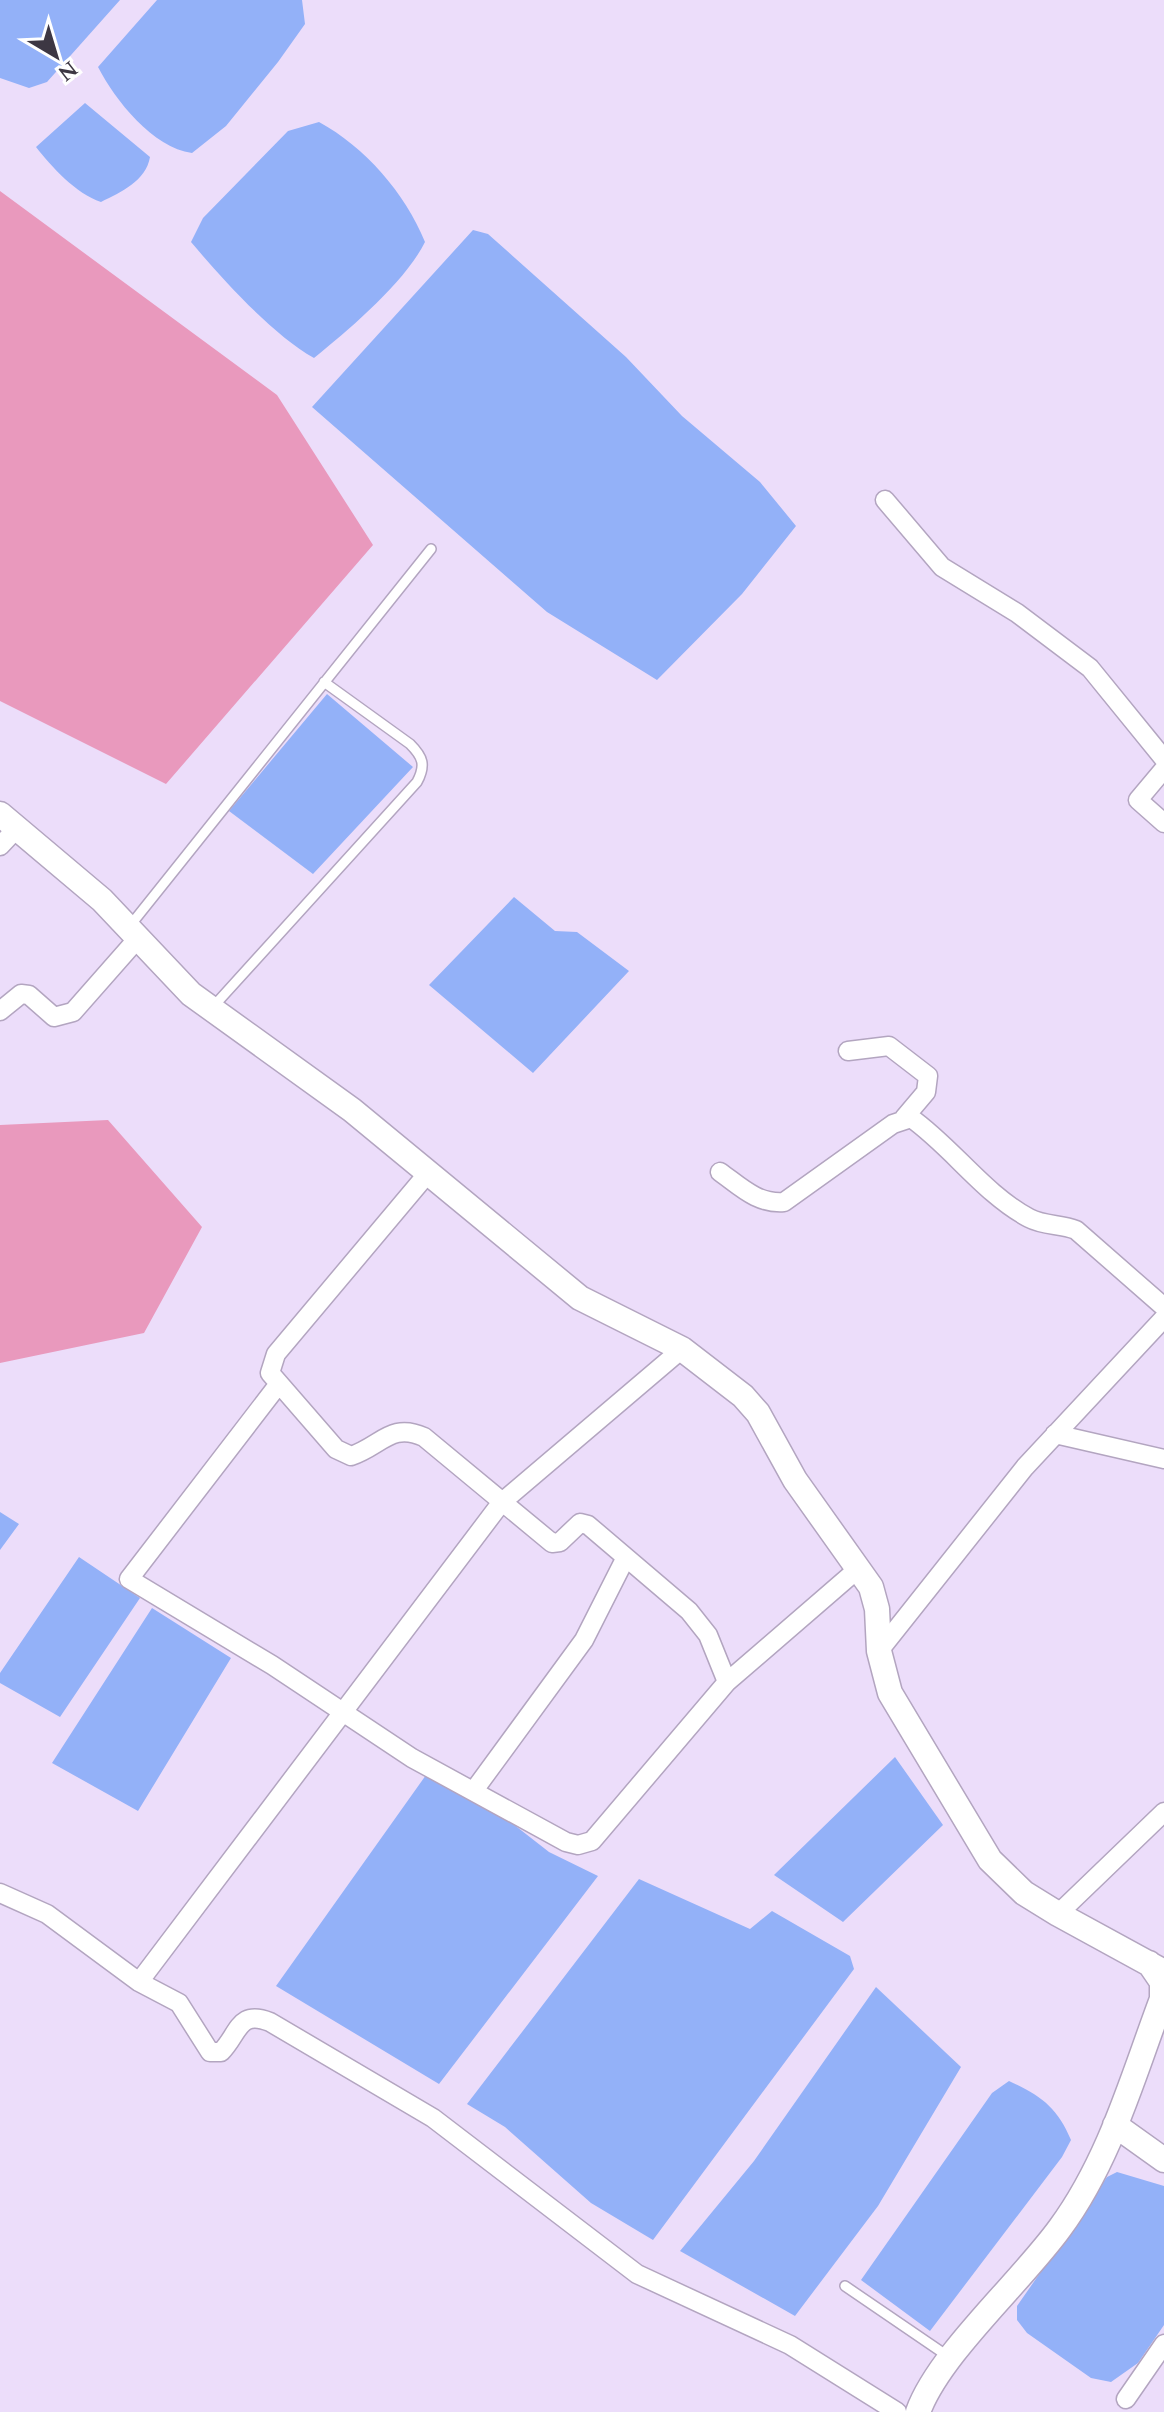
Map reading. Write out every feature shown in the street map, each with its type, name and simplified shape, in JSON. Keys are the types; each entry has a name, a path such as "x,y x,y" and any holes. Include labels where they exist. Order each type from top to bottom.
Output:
{"street":[{"path":"885,500 942,567 1017,613 1090,668 1164,759"},
{"path":"1164,769 1138,800 1164,823"},
{"path":"0,846 8,821 72,872 134,932 191,994 292,1064 460,1195 550,1276 580,1298 682,1349 722,1377 758,1413 795,1480 859,1568 877,1609 879,1651 890,1693 990,1860 1024,1893 1156,1967 1162,1982 1163,1998 1115,2125 1085,2192 1060,2228 951,2359 923,2398 918,2412"},
{"path":"0,1011 21,994 29,995 54,1017 64,1017 73,1012 134,932"},
{"path":"720,1172 755,1197 769,1203 784,1202 904,1118 926,1092 928,1076 889,1046 848,1051"},
{"path":"904,1118 919,1124 1018,1212 1044,1224 1069,1227 1090,1239 1164,1307"},
{"path":"428,1173 276,1354 270,1373 336,1449 351,1456 367,1451 396,1431 409,1430 424,1437 552,1543 560,1542 580,1523 588,1525 698,1621 708,1635 727,1682"},
{"path":"879,1651 1055,1434 1164,1318"},
{"path":"139,1982 501,1503 682,1349"},
{"path":"278,1385 129,1579 342,1710 412,1758 475,1789 566,1842 578,1845 592,1841 727,1682 859,1568"},
{"path":"1055,1434 1164,1459"},
{"path":"475,1789 584,1640 625,1559"},
{"path":"1058,1914 1164,1812"},
{"path":"0,1893 47,1914 139,1982 179,2003 210,2052 221,2052 244,2021 257,2017 270,2022 433,2118 637,2274 790,2345 897,2412"},
{"path":"1115,2125 1164,2160"},
{"path":"1126,2399 1164,2344"}],"lane":[{"path":"134,932 324,682 431,549"},
{"path":"212,1008 417,782 424,769 422,756 410,744 324,682"},
{"path":"845,2286 951,2359"}],"shaded area":[{"path":"0,191 277,395 373,545 166,784 0,701"},
{"path":"108,1120 202,1227 144,1333 0,1363 0,1125"}],"water":[{"path":"0,0 120,0 47,82 29,88 0,78"},
{"path":"157,0 302,0 305,24 278,62 226,126 192,153 163,142 150,132 114,94 98,67"},
{"path":"85,103 150,157 138,179 101,202 73,186 36,147"},
{"path":"319,122 352,144 382,173 406,206 425,242 391,289 314,358 265,321 191,242 203,218 288,131"},
{"path":"473,230 488,234 626,357 682,416 760,482 796,526 742,594 657,680 547,612 312,407"},
{"path":"327,694 413,767 313,874 229,811"},
{"path":"514,897 555,931 577,932 629,971 533,1073 429,985"},
{"path":"0,1512 19,1524 0,1550"},
{"path":"79,1557 140,1598 60,1717 0,1683 0,1673"},
{"path":"152,1608 231,1658 138,1811 52,1763"},
{"path":"895,1757 943,1825 843,1922 774,1875"},
{"path":"431,1768 458,1781 549,1852 598,1876 439,2084 276,1986"},
{"path":"639,1879 750,1929 772,1911 850,1956 854,1969 653,2240 591,2203 505,2127 467,2104"},
{"path":"876,1987 961,2067 878,2206 795,2316 680,2251 754,2161"},
{"path":"1009,2081 1047,2104 1060,2119 1071,2140 1062,2157 930,2331 861,2280 992,2093"},
{"path":"1117,2172 1164,2186 1164,2325 1138,2363 1111,2382 1091,2378 1027,2333 1017,2320 1017,2306 1107,2177"}]}
